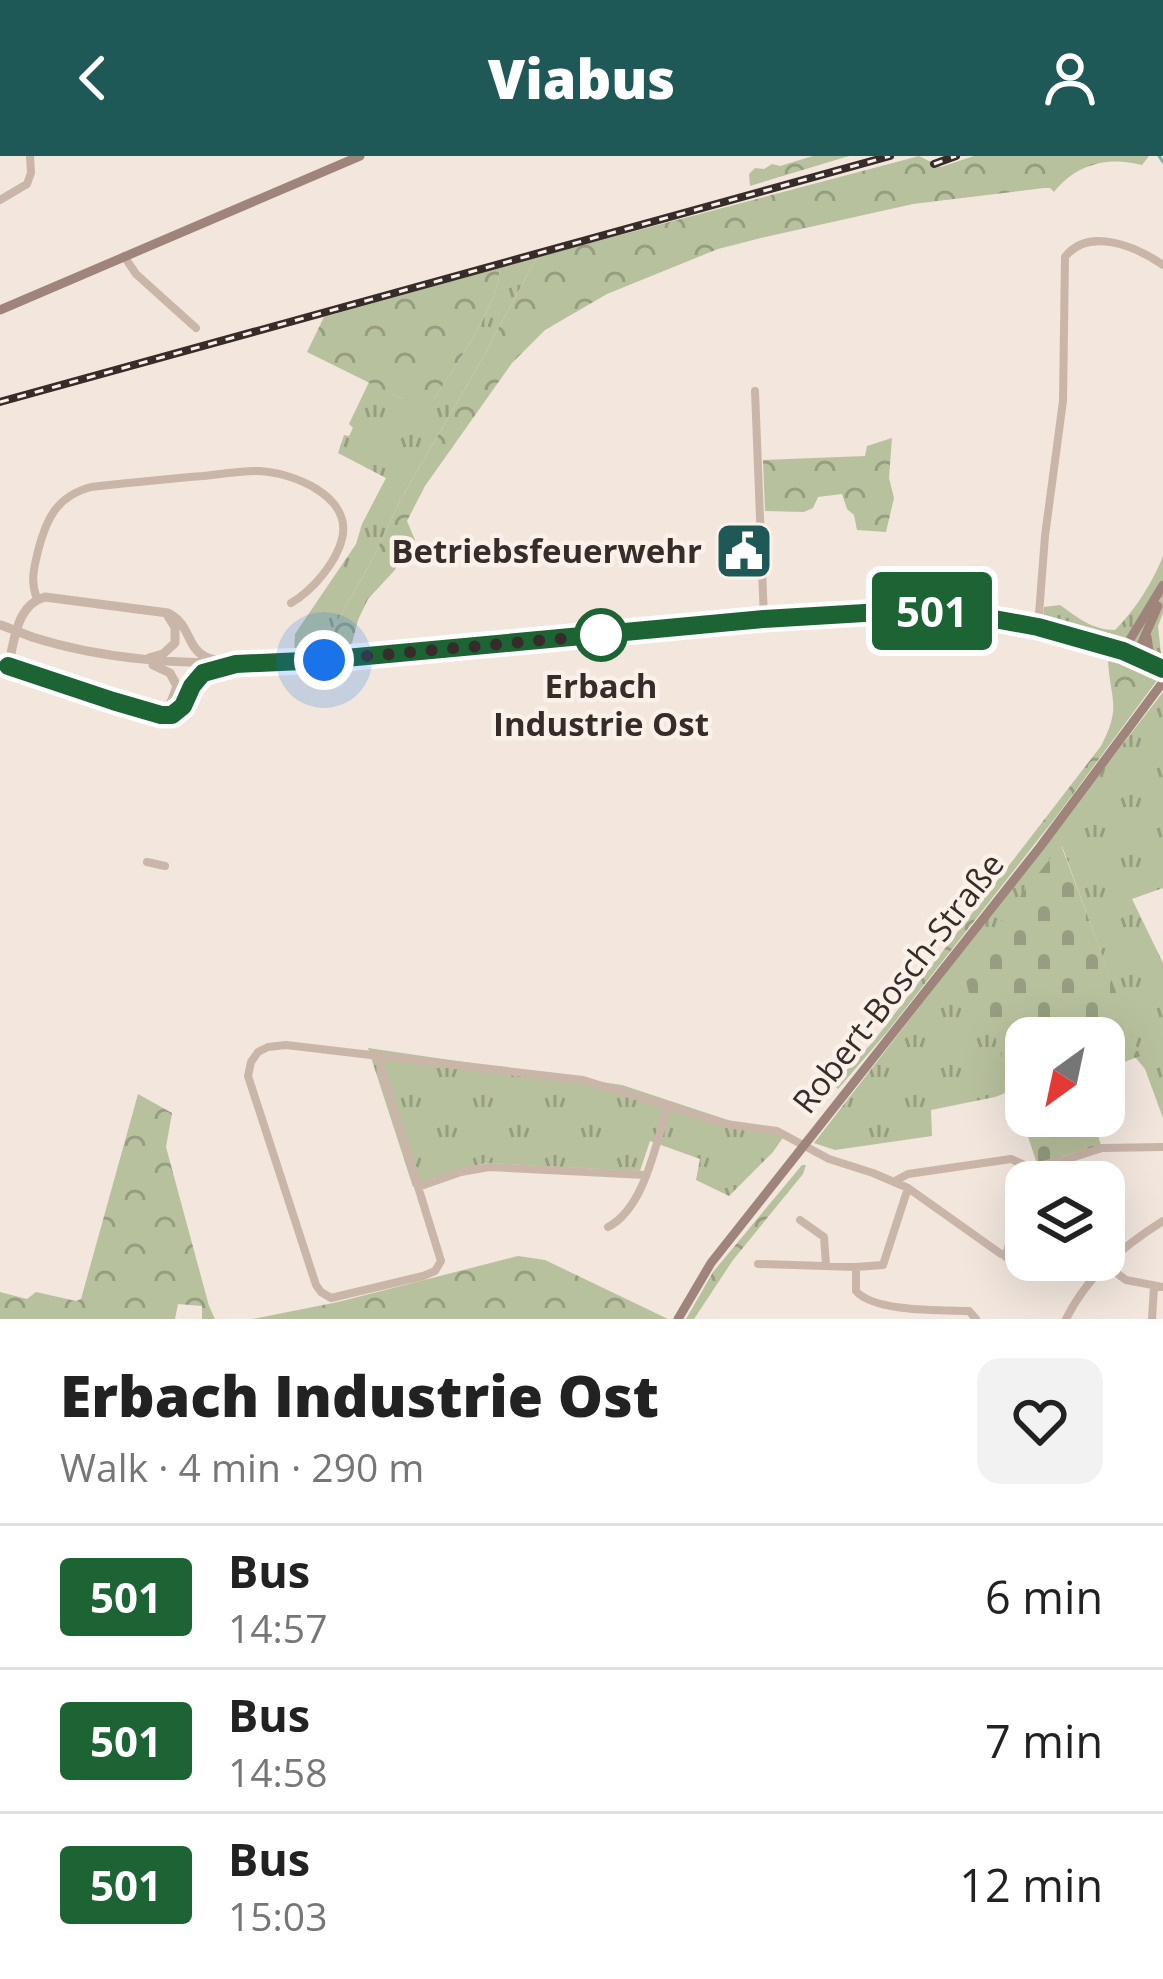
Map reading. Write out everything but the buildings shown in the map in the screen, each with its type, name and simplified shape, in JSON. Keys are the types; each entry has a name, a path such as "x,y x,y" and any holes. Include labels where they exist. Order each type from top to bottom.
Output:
{"main road":[{"path":"0,310 360,156"},
{"path":"1128,653 1163,585"},
{"path":"1128,653 1147,631 1163,596"},
{"path":"1147,631 1149,652 1163,669"},
{"name":"Robert-Bosch-Straße","path":"678,1319 711,1262 1040,847 1161,685"}],"street":[{"path":"0,200 27,184 30,156"},
{"path":"325,156 326,170"},
{"path":"1038,627 1063,411 1065,256 1079,245 1110,242 1145,253 1163,265"},
{"path":"124,255 136,274 196,328"},
{"path":"755,392 764,619"},
{"path":"37,599 32,574 43,532 52,511 73,493 91,487 260,471 316,489 334,504 343,521 336,553 310,590 291,603"},
{"path":"45,597 158,610 178,618 202,655 236,664 203,673 178,712 161,715 8,666 21,616 30,603 45,597"},
{"path":"130,659 163,654 175,643 172,621 158,610"},
{"path":"130,659 236,664 324,660 764,619 915,610 1038,627 1128,653 1163,669"},
{"path":"1,625 32,638 163,668 177,686 170,705 142,709"},
{"path":"147,862 165,866"},
{"path":"377,1054 441,1255 435,1271 331,1298 316,1285 251,1089 248,1069 258,1052 274,1045 377,1054 583,1080 726,1124 777,1131 829,1159 908,1188 1005,1256"},
{"path":"608,1227 628,1211 668,1105"},
{"path":"1062,1161 1102,1148 1163,1147"},
{"path":"895,1181 908,1174 1015,1161"},
{"path":"418,1187 489,1166 645,1175"},
{"path":"758,1264 883,1265 908,1188"},
{"path":"800,1220 824,1237 826,1265"},
{"path":"1125,1246 1163,1221"},
{"path":"856,1268 856,1291 864,1300 968,1311 976,1319"},
{"path":"1125,1279 1158,1287 1151,1319"},
{"path":"1066,1319 1091,1281"}],"green space":[{"path":"813,156 849,156 750,186 749,174 755,168"},
{"path":"919,156 941,167 974,156 1149,156 1142,165 1117,161 1083,169 1054,192 1044,188 913,204 718,249 607,294 545,330 512,363 425,486 407,521 415,540 368,599 350,651 319,653 537,257"},
{"path":"537,257 319,653 294,655 295,634 356,544 386,478 338,453 344,435 349,436 353,428 349,424 369,382 402,399 434,399 485,316 499,268"},
{"path":"499,268 493,298 475,335 434,399 423,406 307,352 324,317"},
{"path":"892,438 889,478 894,498 886,532 857,530 842,494 818,497 813,508 804,512 765,511 763,460 865,456 867,446"},
{"path":"1163,556 1163,613 1158,626 1163,672 1158,679 1155,673 1041,635 1044,607 1060,605 1092,625 1115,630 1143,595"},
{"path":"1108,657 1155,673 1158,679 1059,813 838,1089 833,1084 872,1043 1101,746 1113,710"},
{"path":"1163,692 1163,888 1132,899 1163,963 1163,1118 1145,1069 1135,1057 1139,1056 1062,846 966,980 985,1005 1005,1066 1005,1093 931,1110 932,1136 835,1150 814,1143"},
{"path":"1061,845 1140,1056 1125,1062 1125,1017 1005,1017 1005,1067 985,1006 972,1006 966,981 958,975"},
{"path":"368,1048 622,1085 740,1124 787,1132 729,1196 696,1180 700,1159 650,1141 640,1171 486,1163 413,1187"},
{"path":"138,1094 172,1113 166,1147 215,1319 202,1319 202,1306 178,1304 175,1319 0,1319 0,1292 27,1299 36,1292 81,1299"},
{"path":"1028,1137 1099,1137 1101,1145 1036,1161"},
{"path":"806,1165 803,1174 733,1260 694,1319 686,1319 713,1272"},
{"path":"518,1256 545,1260 668,1319 253,1319 338,1302"}],"waterway":[{"path":"1159,156 1163,162"}],"railway":[{"path":"0,402 890,156"},
{"path":"934,164 956,156"}],"bus line":[{"name":"501","path":"8,666 172,715 203,673 236,664 915,610 1038,627 1123,651 1163,669"}],"place":[{"name":"Betriebsfeuerwehr","path":"744,551"},
{"name":"Erbach Industrie Ost","path":"601,635"}],"route":[{"path":"324,660 601,635"}]}
